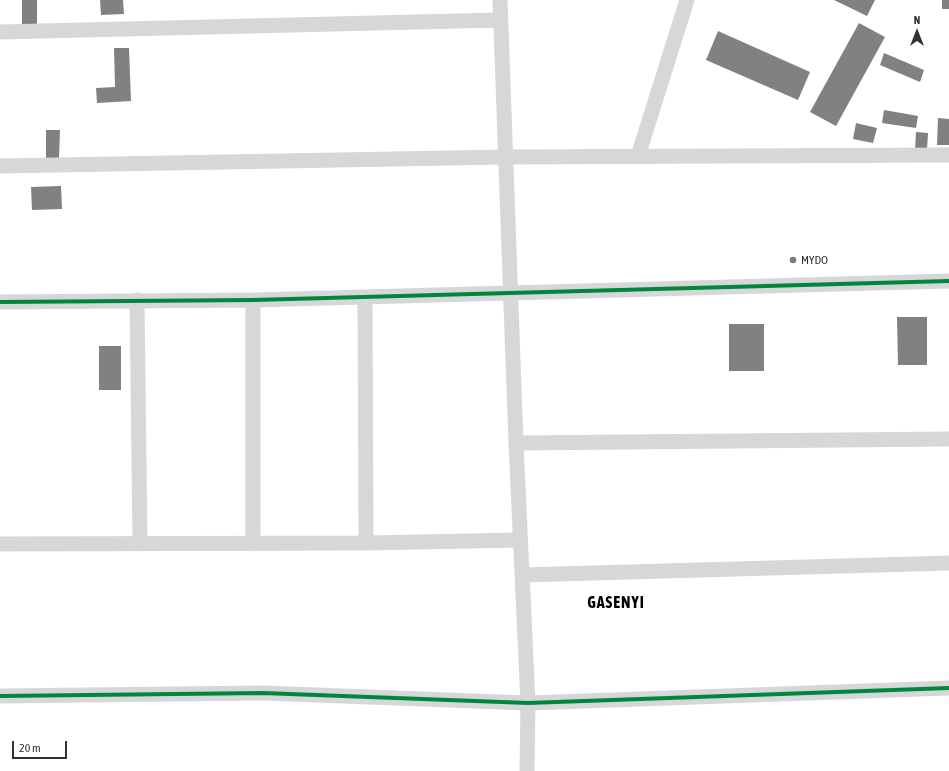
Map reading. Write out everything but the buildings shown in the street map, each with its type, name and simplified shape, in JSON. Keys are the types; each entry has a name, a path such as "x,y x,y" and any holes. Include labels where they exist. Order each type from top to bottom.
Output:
{"street":[{"path":"500,0 510,293 528,703 527,771"},
{"path":"638,156 687,0"},
{"path":"0,32 500,20"},
{"path":"0,166 506,157 949,155"},
{"path":"0,302 253,300 949,281"},
{"path":"365,297 366,543"},
{"path":"137,300 140,544"},
{"path":"253,300 253,544"},
{"path":"516,443 949,439"},
{"path":"0,544 253,544 520,540"},
{"path":"522,575 949,563"},
{"path":"0,696 263,693 528,703 949,688"}],"cycle path":[{"path":"0,302 253,300 949,281"},
{"path":"0,696 263,693 528,703 949,688"}],"place":[{"name":"MYDO","path":"793,260"}],"district":[{"name":"GASENYI","path":"616,603"}]}
